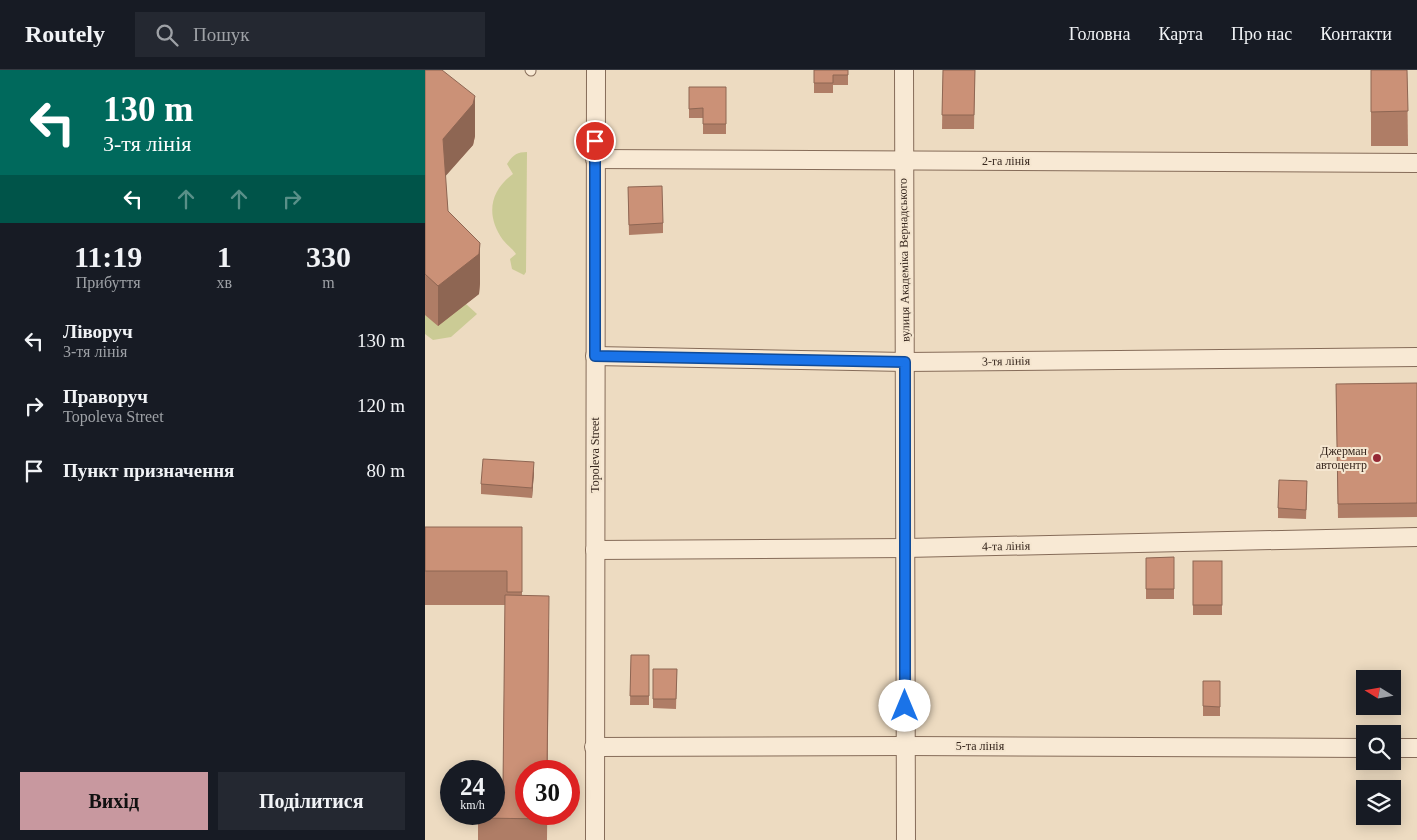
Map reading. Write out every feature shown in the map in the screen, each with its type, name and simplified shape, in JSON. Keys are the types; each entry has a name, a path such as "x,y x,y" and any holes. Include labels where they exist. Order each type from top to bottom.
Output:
{"street":[{"name":"Topoleva Street","path":"595,840 596,70"},
{"name":"вулиця Академіка Вернадського","path":"904,70 906,840"},
{"name":"2-га лінія","path":"595,159 1417,163"},
{"name":"3-тя лінія","path":"595,356 905,362 1417,357"},
{"name":"4-та лінія","path":"595,550 905,548 1417,537"},
{"name":"5-та лінія","path":"594,747 1356,748"},
{"path":"1401,748 1417,748"}],"green space":[{"path":"527,152 526,272 524,275 512,269 510,259 516,254 503,240 494,222 492,213 495,196 505,181 513,174 507,164 515,155"},
{"path":"466,304 477,314 451,337 433,340 425,334 425,315"}],"building":[{"path":"425,70 442,70 475,96 473,104 443,139 448,211 480,243 479,254 438,286 425,274"},
{"path":"814,70 848,70 848,75 833,75 833,83 814,83"},
{"path":"943,70 975,70 974,115 942,115"},
{"path":"1371,70 1407,70 1408,111 1371,112"},
{"path":"689,87 726,87 726,124 703,124 703,108 689,109"},
{"path":"662,186 663,223 629,225 628,187"},
{"name":"Джерман автоцентр","path":"1417,383 1417,503 1338,504 1336,384"},
{"path":"483,459 534,462 532,488 481,484"},
{"path":"1279,480 1307,481 1306,510 1278,508"},
{"path":"425,527 522,527 522,592 507,592 507,571 425,571"},
{"path":"1174,557 1174,589 1146,589 1146,558"},
{"path":"1193,561 1222,561 1222,605 1193,605"},
{"path":"505,595 549,596 547,760 515,760 515,819 505,818 505,760 503,760"},
{"path":"631,655 649,655 649,696 630,696"},
{"path":"653,669 677,669 676,699 653,699"},
{"path":"1203,681 1220,681 1220,707 1203,706"}],"place":[{"name":"Джерман автоцентр","path":"1377,458"}],"route":[{"path":"595,141 595,356 905,362 905,706"}]}
